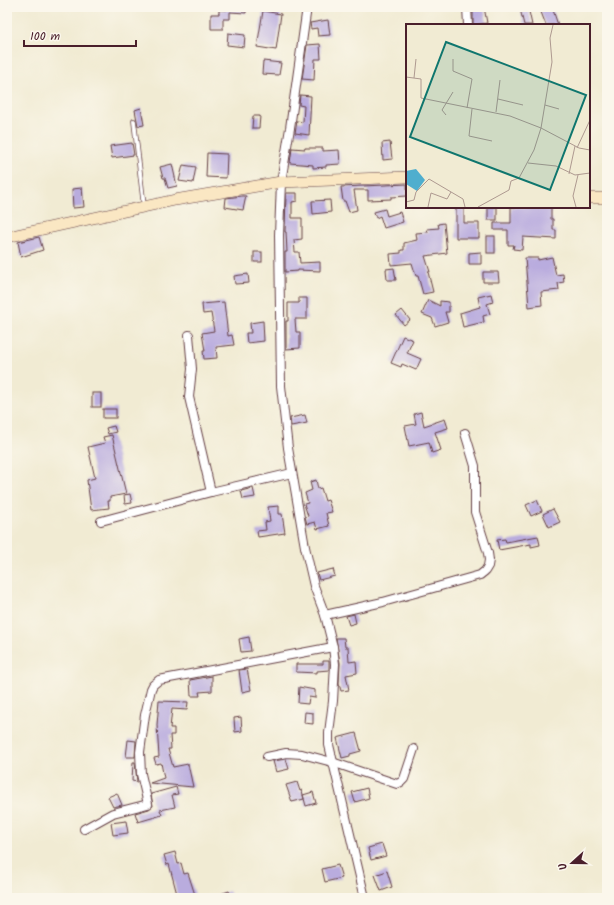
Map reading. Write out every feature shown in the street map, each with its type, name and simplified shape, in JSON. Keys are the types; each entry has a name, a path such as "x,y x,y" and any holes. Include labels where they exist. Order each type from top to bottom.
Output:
{"main road":[{"path":"7,237 175,200 281,182 369,177 406,177"},
{"path":"590,198 607,198"}],"street":[{"path":"307,7 281,182 279,235 281,386 284,422 306,554 314,586 325,615 333,647 335,664 333,701 328,733 329,745 365,898"},
{"path":"467,7 468,24"},
{"path":"189,335 192,369 190,397 211,492"},
{"path":"325,615 383,602 480,575 485,571 488,566 488,553 475,512 475,466 465,433"},
{"path":"101,521 211,492 292,473"},
{"path":"84,829 113,813 148,803 141,774 140,741 151,688 155,682 333,647"},
{"path":"267,757 281,753 297,753 332,762 393,783 400,783 404,779 414,749"}],"lane":[{"path":"134,121 144,207"}],"building":[{"path":"227,7 246,7 246,13 230,12 230,19 223,19 223,29 211,29 211,14 219,14 219,10 227,10"},
{"path":"473,7 484,7 487,23 473,24"},
{"path":"528,7 532,24 524,24 520,9"},
{"path":"539,7 552,7 558,24 546,24"},
{"path":"263,11 281,14 276,50 257,47"},
{"path":"328,20 330,35 318,36 317,28 311,29 310,23"},
{"path":"228,33 245,35 244,47 227,45"},
{"path":"320,44 321,59 315,59 314,80 302,79 307,45"},
{"path":"263,61 281,63 279,75 262,74"},
{"path":"300,95 311,96 309,135 295,133 297,121 303,122 304,106 299,105"},
{"path":"141,108 144,125 138,126 135,110"},
{"path":"253,116 260,116 259,128 252,128"},
{"path":"390,142 392,159 383,160 382,143"},
{"path":"132,143 134,155 112,158 110,146"},
{"path":"292,148 323,148 323,151 339,150 340,164 313,168 313,165 290,163"},
{"path":"207,153 227,154 226,178 206,177"},
{"path":"172,164 177,186 168,188 160,167"},
{"path":"183,165 196,167 193,183 179,181"},
{"path":"406,184 406,196 391,197 391,199 368,200 368,190 354,190 357,210 349,212 345,201 343,201 341,187"},
{"path":"82,188 84,207 73,208 72,189"},
{"path":"286,193 297,193 297,201 292,202 292,218 302,218 302,239 294,240 295,252 299,252 300,263 320,262 320,271 298,270 285,272 285,252 287,252 285,232"},
{"path":"246,196 243,210 225,207 226,198"},
{"path":"330,200 331,212 313,214 312,201"},
{"path":"456,208 464,208 464,223 479,223 479,238 456,238"},
{"path":"488,208 497,208 497,220 488,220"},
{"path":"511,208 551,208 551,219 553,219 553,230 556,230 556,239 523,237 522,250 513,249 514,245 508,245 508,230 494,230 494,223 511,223"},
{"path":"385,209 387,216 400,212 403,222 384,228 380,216 376,218 374,212"},
{"path":"444,223 447,253 425,256 430,272 428,272 433,292 423,294 418,276 416,276 412,263 391,265 390,254 401,253 401,250 404,250 404,243 417,240 416,233 428,232 427,229 439,228 438,224"},
{"path":"487,236 495,236 495,253 487,253"},
{"path":"39,237 43,250 21,257 18,242"},
{"path":"254,252 262,252 262,262 254,262"},
{"path":"481,252 481,264 469,264 469,253"},
{"path":"552,257 556,275 563,274 564,282 558,283 559,290 541,292 542,305 529,307 525,258 538,258 538,260"},
{"path":"394,268 396,280 387,280 386,269"},
{"path":"483,272 498,272 499,282 483,282"},
{"path":"248,274 249,283 235,284 234,276"},
{"path":"491,294 493,302 487,304 490,314 483,316 484,322 463,327 460,313 480,307 478,297"},
{"path":"299,298 307,298 307,319 295,319 296,332 300,332 300,348 286,349 286,321 288,321 288,303 299,303"},
{"path":"428,300 440,306 440,301 449,302 449,312 445,312 448,322 435,326 432,318 422,314"},
{"path":"224,302 228,336 232,335 234,345 216,347 217,358 204,359 203,351 205,351 202,333 214,331 211,313 203,314 202,304"},
{"path":"402,310 410,320 404,325 396,315"},
{"path":"263,321 264,341 247,343 246,333 251,333 250,323"},
{"path":"403,336 413,340 407,353 421,359 416,370 402,364 401,367 391,363"},
{"path":"92,393 101,393 101,407 92,407"},
{"path":"103,409 116,409 116,418 103,418"},
{"path":"421,412 424,426 445,419 448,428 435,432 441,450 432,453 429,442 409,446 405,426 416,424 414,414"},
{"path":"305,415 307,423 291,426 290,418"},
{"path":"114,426 116,432 108,434 106,428"},
{"path":"112,435 126,494 110,497 110,501 108,501 109,508 91,510 87,480 95,478 88,447 105,443 103,437"},
{"path":"316,480 318,489 321,488 325,501 328,500 332,512 326,513 329,526 317,529 315,522 307,524 305,517 308,516 304,504 308,503 305,493 312,490 310,482"},
{"path":"253,488 255,497 243,499 241,491"},
{"path":"130,494 132,503 125,504 124,495"},
{"path":"537,500 542,511 531,516 526,505"},
{"path":"279,506 279,514 282,514 285,533 258,537 257,531 266,530 265,522 270,521 268,507"},
{"path":"553,509 560,522 549,527 543,514"},
{"path":"538,536 540,545 531,547 531,544 499,550 497,540 505,539 506,542"},
{"path":"333,569 335,576 319,580 317,573"},
{"path":"354,614 356,623 349,625 346,616"},
{"path":"249,637 251,651 241,652 239,639"},
{"path":"336,638 344,638 345,647 348,647 349,662 356,661 357,673 346,675 349,690 341,691 339,683 340,663"},
{"path":"323,661 329,661 329,670 317,671 317,673 296,672 296,664 323,664"},
{"path":"247,669 251,690 242,692 239,670"},
{"path":"212,676 212,691 199,692 200,696 191,696 190,680"},
{"path":"299,687 315,690 315,698 309,697 308,704 298,703"},
{"path":"159,701 188,702 187,710 172,709 170,728 174,728 174,735 170,735 171,749 168,749 173,767 188,764 193,787 150,783 164,778 161,763 156,764 154,758 159,757 157,725"},
{"path":"305,712 313,713 313,724 304,723"},
{"path":"241,717 242,731 235,732 234,718"},
{"path":"356,733 361,751 342,758 337,738"},
{"path":"128,740 136,741 135,757 126,757"},
{"path":"286,759 289,769 276,772 273,761"},
{"path":"133,762 135,762 137,782 132,781"},
{"path":"297,782 300,791 302,790 304,799 292,802 286,785"},
{"path":"176,787 178,794 172,795 175,807 160,810 162,815 138,822 135,813 149,809 153,806 151,794"},
{"path":"367,788 369,798 355,802 352,792"},
{"path":"313,792 316,803 306,806 303,795"},
{"path":"117,793 122,805 113,807 108,797"},
{"path":"126,821 128,833 113,835 111,823"},
{"path":"382,844 386,856 371,860 368,848"},
{"path":"175,852 178,864 181,863 184,874 188,873 196,898 178,898 169,864 167,865 164,855"},
{"path":"338,865 342,878 325,882 322,869"},
{"path":"387,871 392,887 381,891 375,875"},
{"path":"229,891 232,898 212,897"}]}
